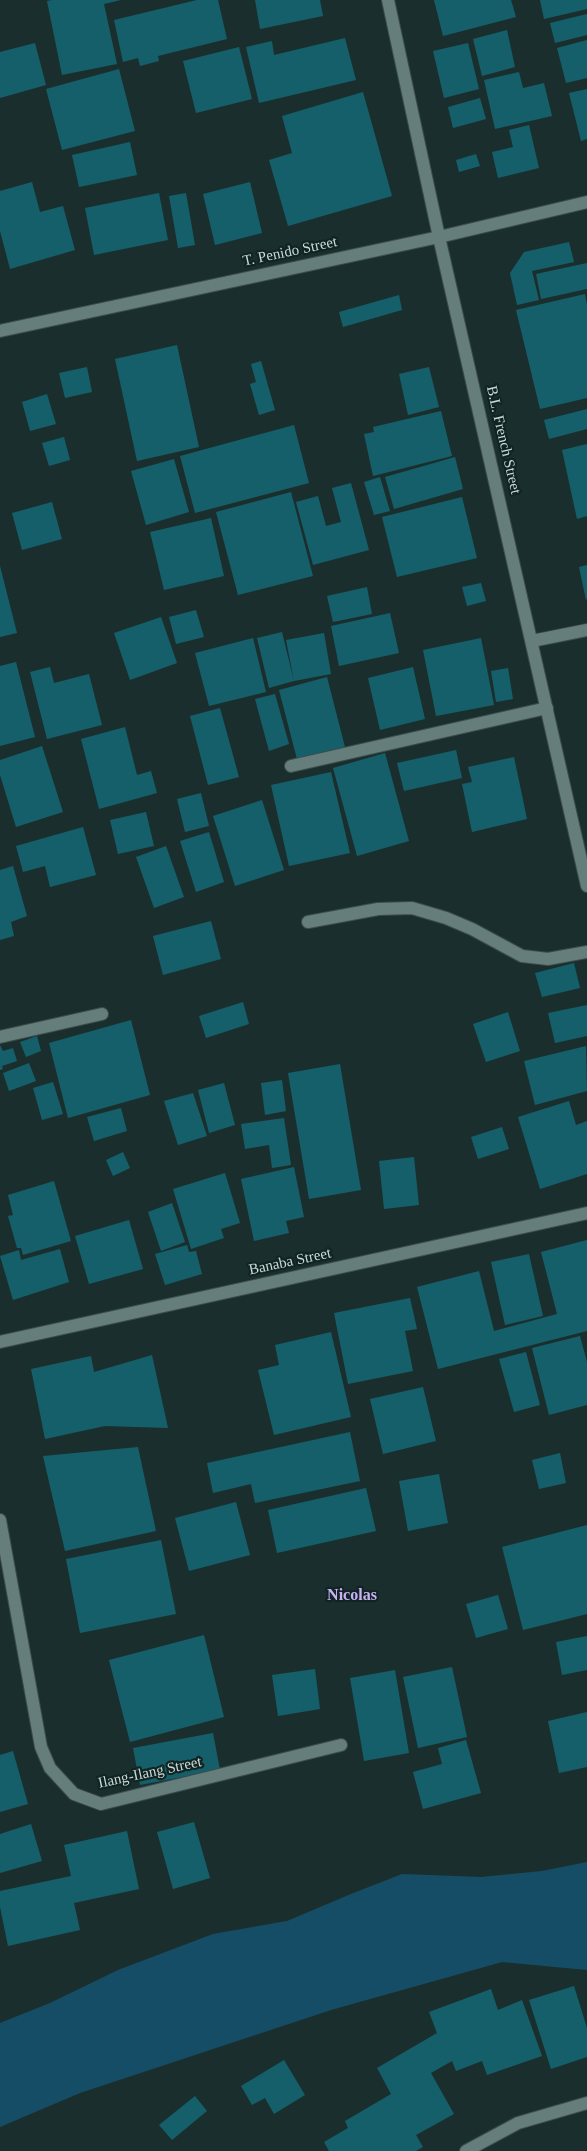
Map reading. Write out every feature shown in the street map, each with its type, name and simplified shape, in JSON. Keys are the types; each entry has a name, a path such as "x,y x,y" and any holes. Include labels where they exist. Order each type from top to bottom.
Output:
{"street":[{"name":"B.L. French Street","path":"388,0 439,237 587,886"},
{"name":"T. Penido Street","path":"0,331 439,237 587,202"},
{"path":"532,641 587,630"},
{"path":"291,766 547,708"},
{"path":"308,922 378,909 412,908 455,922 522,956 548,960 587,952"},
{"path":"0,1037 102,1014"},
{"name":"Banaba Street","path":"0,1342 587,1213"},
{"name":"Ilang-Ilang Street","path":"0,1520 41,1747 50,1768 74,1794 101,1804 341,1745"},
{"path":"466,2151 518,2123 587,2103"}],"water":[{"path":"587,1862 587,1970 502,1962 331,2010 80,2093 0,2127 0,2023 50,2003 118,1970 213,1934 287,1921 402,1874 481,1877 542,1871"}],"building":[{"path":"121,0 104,4 117,64 62,75 47,1"},
{"path":"197,0 218,0 227,39 158,56 159,61 140,66 138,58 123,62 114,20"},
{"path":"255,0 320,0 323,16 260,29"},
{"path":"434,0 511,0 516,17 443,36"},
{"path":"540,0 587,0 587,9 544,19"},
{"path":"587,14 587,35 555,43 550,23"},
{"path":"507,30 515,67 482,76 473,39"},
{"path":"345,38 356,80 259,103 246,47 272,41 274,55"},
{"path":"587,40 587,78 566,83 557,48"},
{"path":"35,43 46,85 0,98 0,52"},
{"path":"468,43 479,89 444,98 433,51"},
{"path":"239,47 252,99 196,113 183,61"},
{"path":"119,69 135,131 62,150 46,89"},
{"path":"519,72 523,88 544,83 552,116 495,129 484,80"},
{"path":"587,89 587,139 581,141 569,93"},
{"path":"363,92 392,196 288,226 269,160 292,153 282,116"},
{"path":"480,98 486,119 453,128 448,107"},
{"path":"529,125 539,168 498,178 492,152 513,147 509,130"},
{"path":"130,142 137,175 79,187 72,155"},
{"path":"476,154 480,166 459,172 456,160"},
{"path":"32,182 40,212 63,206 75,250 10,269 0,231 0,191"},
{"path":"250,182 262,233 215,245 203,194"},
{"path":"159,193 168,240 94,255 85,208"},
{"path":"186,193 195,245 178,248 169,196"},
{"path":"569,242 574,262 532,271 539,300 517,305 510,273 524,252"},
{"path":"587,263 587,289 541,299 536,274"},
{"path":"585,294 587,305 587,398 540,409 516,310"},
{"path":"399,295 402,310 343,327 339,312"},
{"path":"177,345 199,447 137,461 115,359"},
{"path":"261,361 275,410 259,415 250,384 256,382 251,364"},
{"path":"87,367 92,392 65,398 59,373"},
{"path":"429,367 439,407 408,415 399,374"},
{"path":"47,394 56,424 30,431 22,402"},
{"path":"587,409 587,429 549,439 544,420"},
{"path":"441,411 452,456 373,476 364,434 374,432 373,427"},
{"path":"294,425 309,483 195,513 180,456"},
{"path":"64,437 70,460 49,466 42,443"},
{"path":"587,444 587,516 577,519 562,450"},
{"path":"455,457 463,489 394,509 385,477"},
{"path":"174,459 189,512 146,525 131,471"},
{"path":"380,477 390,511 374,515 364,482"},
{"path":"351,483 369,550 313,565 296,502 318,496 326,526 341,522 332,488"},
{"path":"291,492 313,576 238,595 216,512"},
{"path":"462,497 477,558 397,577 382,517"},
{"path":"52,502 62,539 22,550 12,513"},
{"path":"211,518 224,576 164,590 150,532"},
{"path":"587,565 587,599 586,600 579,567"},
{"path":"0,566 17,633 0,637"},
{"path":"481,583 486,601 467,606 462,587"},
{"path":"367,587 372,614 333,622 327,596"},
{"path":"196,610 204,637 176,644 169,617"},
{"path":"390,613 399,653 339,666 331,626"},
{"path":"161,617 177,663 130,680 114,633"},
{"path":"282,632 294,681 269,688 257,638"},
{"path":"324,633 331,674 294,681 286,640"},
{"path":"253,638 266,692 209,706 195,653"},
{"path":"481,638 494,705 436,716 423,650"},
{"path":"16,662 35,737 0,746 0,666"},
{"path":"50,667 54,683 89,674 102,725 47,739 30,672"},
{"path":"413,667 425,719 380,730 368,678"},
{"path":"508,668 513,699 496,702 491,671"},
{"path":"327,677 346,751 298,763 279,690"},
{"path":"275,694 289,744 269,751 255,699"},
{"path":"220,708 239,777 208,785 190,716"},
{"path":"125,727 137,775 151,771 157,793 99,809 81,739"},
{"path":"42,746 63,812 16,827 0,775 0,760"},
{"path":"456,750 462,778 404,791 397,763"},
{"path":"385,753 409,841 357,856 333,768"},
{"path":"514,757 527,819 472,832 462,784 472,782 468,767"},
{"path":"331,772 350,853 289,866 271,785"},
{"path":"201,793 209,826 185,832 177,799"},
{"path":"262,800 284,870 235,886 213,816"},
{"path":"146,812 154,846 118,854 110,820"},
{"path":"83,827 96,875 50,887 45,866 23,872 16,846"},
{"path":"209,832 224,882 196,892 180,841"},
{"path":"166,846 184,897 154,908 136,857"},
{"path":"13,866 27,916 11,922 14,936 0,940 0,870"},
{"path":"211,921 221,959 163,975 153,936"},
{"path":"574,963 580,988 542,997 535,973"},
{"path":"243,1002 249,1024 206,1038 199,1016"},
{"path":"587,1005 587,1036 555,1043 548,1013"},
{"path":"508,1012 520,1051 486,1062 473,1024"},
{"path":"131,1020 150,1095 68,1118 49,1043"},
{"path":"37,1036 41,1051 26,1057 20,1042"},
{"path":"0,1045 3,1051 13,1048 17,1061 2,1066 3,1069 0,1070"},
{"path":"586,1046 587,1091 535,1105 524,1061"},
{"path":"29,1063 36,1081 9,1091 3,1073"},
{"path":"340,1064 361,1190 309,1199 288,1073"},
{"path":"282,1080 286,1111 265,1115 261,1083"},
{"path":"53,1082 63,1114 42,1120 33,1088"},
{"path":"224,1083 235,1125 209,1133 198,1090"},
{"path":"193,1093 207,1136 178,1145 164,1101"},
{"path":"569,1101 576,1125 587,1121 587,1174 540,1189 518,1117"},
{"path":"121,1108 127,1131 94,1141 87,1117"},
{"path":"284,1118 291,1165 272,1168 269,1145 245,1149 241,1124"},
{"path":"502,1127 509,1149 478,1159 471,1137"},
{"path":"123,1152 130,1168 113,1176 106,1160"},
{"path":"414,1157 419,1205 384,1209 379,1161"},
{"path":"294,1167 304,1217 286,1221 289,1233 254,1241 241,1179"},
{"path":"225,1173 240,1223 221,1229 224,1238 191,1249 173,1189"},
{"path":"54,1181 71,1241 23,1255 21,1248 17,1248 8,1216 13,1215 8,1195"},
{"path":"172,1203 185,1242 161,1251 148,1212"},
{"path":"129,1220 143,1269 89,1284 75,1236"},
{"path":"587,1240 587,1331 438,1369 417,1287 479,1271 494,1331 557,1314 541,1252"},
{"path":"187,1245 189,1252 196,1251 202,1274 165,1285 155,1254"},
{"path":"60,1249 69,1282 13,1300 0,1256 19,1250 21,1260"},
{"path":"529,1254 543,1316 505,1325 491,1262"},
{"path":"410,1298 417,1329 405,1331 413,1371 348,1384 334,1313"},
{"path":"331,1332 351,1417 274,1435 258,1370 279,1365 275,1345"},
{"path":"580,1336 587,1362 587,1405 549,1415 532,1348"},
{"path":"526,1352 540,1405 514,1412 499,1359"},
{"path":"152,1355 168,1428 105,1426 45,1439 31,1369 91,1356 94,1372"},
{"path":"423,1387 436,1441 383,1454 370,1399"},
{"path":"350,1432 360,1481 255,1503 251,1484 213,1493 207,1463"},
{"path":"138,1447 156,1531 65,1551 43,1456"},
{"path":"560,1453 566,1483 539,1489 532,1460"},
{"path":"439,1474 448,1523 408,1531 399,1481"},
{"path":"366,1488 376,1531 277,1553 268,1510"},
{"path":"236,1502 250,1555 189,1571 175,1518"},
{"path":"587,1525 587,1614 523,1630 502,1547"},
{"path":"161,1540 176,1614 80,1633 66,1559"},
{"path":"498,1595 508,1629 476,1638 466,1604"},
{"path":"204,1635 224,1717 130,1742 109,1660"},
{"path":"587,1636 587,1670 562,1675 556,1642"},
{"path":"452,1667 467,1737 418,1748 403,1677"},
{"path":"315,1669 320,1709 278,1716 272,1675"},
{"path":"395,1670 409,1753 364,1761 350,1678"},
{"path":"587,1712 587,1767 559,1773 548,1721"},
{"path":"213,1733 220,1770 140,1785 133,1748"},
{"path":"466,1740 481,1793 423,1809 413,1772 442,1764 438,1748"},
{"path":"13,1751 28,1804 0,1812 0,1755"},
{"path":"194,1822 210,1878 173,1889 157,1832"},
{"path":"31,1824 42,1861 0,1873 0,1834"},
{"path":"127,1831 139,1889 74,1903 80,1930 8,1946 0,1907 0,1891 71,1876 64,1845"},
{"path":"574,1986 587,2028 587,2057 551,2069 529,2000"},
{"path":"491,1989 498,2010 522,2000 542,2056 487,2075 482,2061 456,2071 452,2061 431,2073 454,2114 416,2135 423,2147 416,2151 329,2151 324,2142 348,2128 345,2121 391,2094 377,2068 437,2033 429,2012"},
{"path":"284,2060 305,2095 274,2114 265,2098 252,2105 241,2086"},
{"path":"195,2096 207,2111 172,2140 159,2125"}],"district":[{"name":"Nicolas","path":"352,1596"}]}
